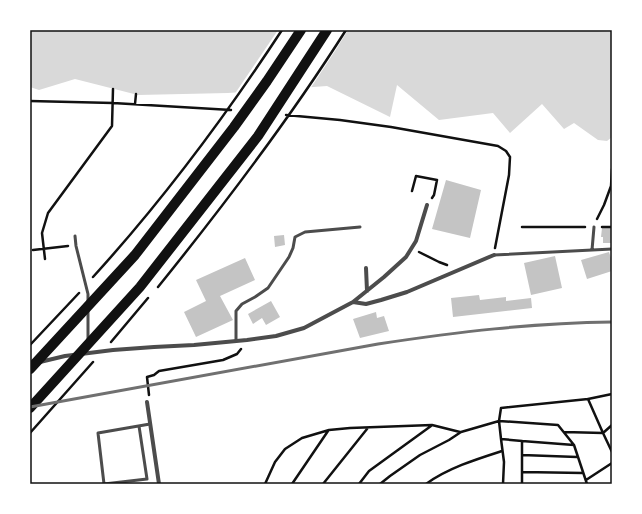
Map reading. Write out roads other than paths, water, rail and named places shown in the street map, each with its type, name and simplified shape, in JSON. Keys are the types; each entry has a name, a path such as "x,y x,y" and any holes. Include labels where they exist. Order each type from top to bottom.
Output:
{"main road":[{"path":"30,369 135,255 234,127 301,30"},
{"path":"30,408 140,287 258,136 326,30"}],"street":[{"path":"30,364 64,356 113,350 247,340 276,336 304,328 354,302 406,257 416,241 426,206"},
{"path":"354,302 366,304 407,292 494,255"},
{"path":"366,268 367,291"},
{"path":"147,402 159,484"}],"lane":[{"path":"236,341 236,311 242,304 268,288 289,257 293,248 294,237 305,232 360,227"},
{"path":"592,250 594,227"},
{"path":"75,236 76,246 88,294 87,353"},
{"path":"494,255 612,249"},
{"path":"139,426 146,479 104,484 98,433 150,424"}],"railway":[{"path":"30,407 378,344 524,326 612,322"}]}
